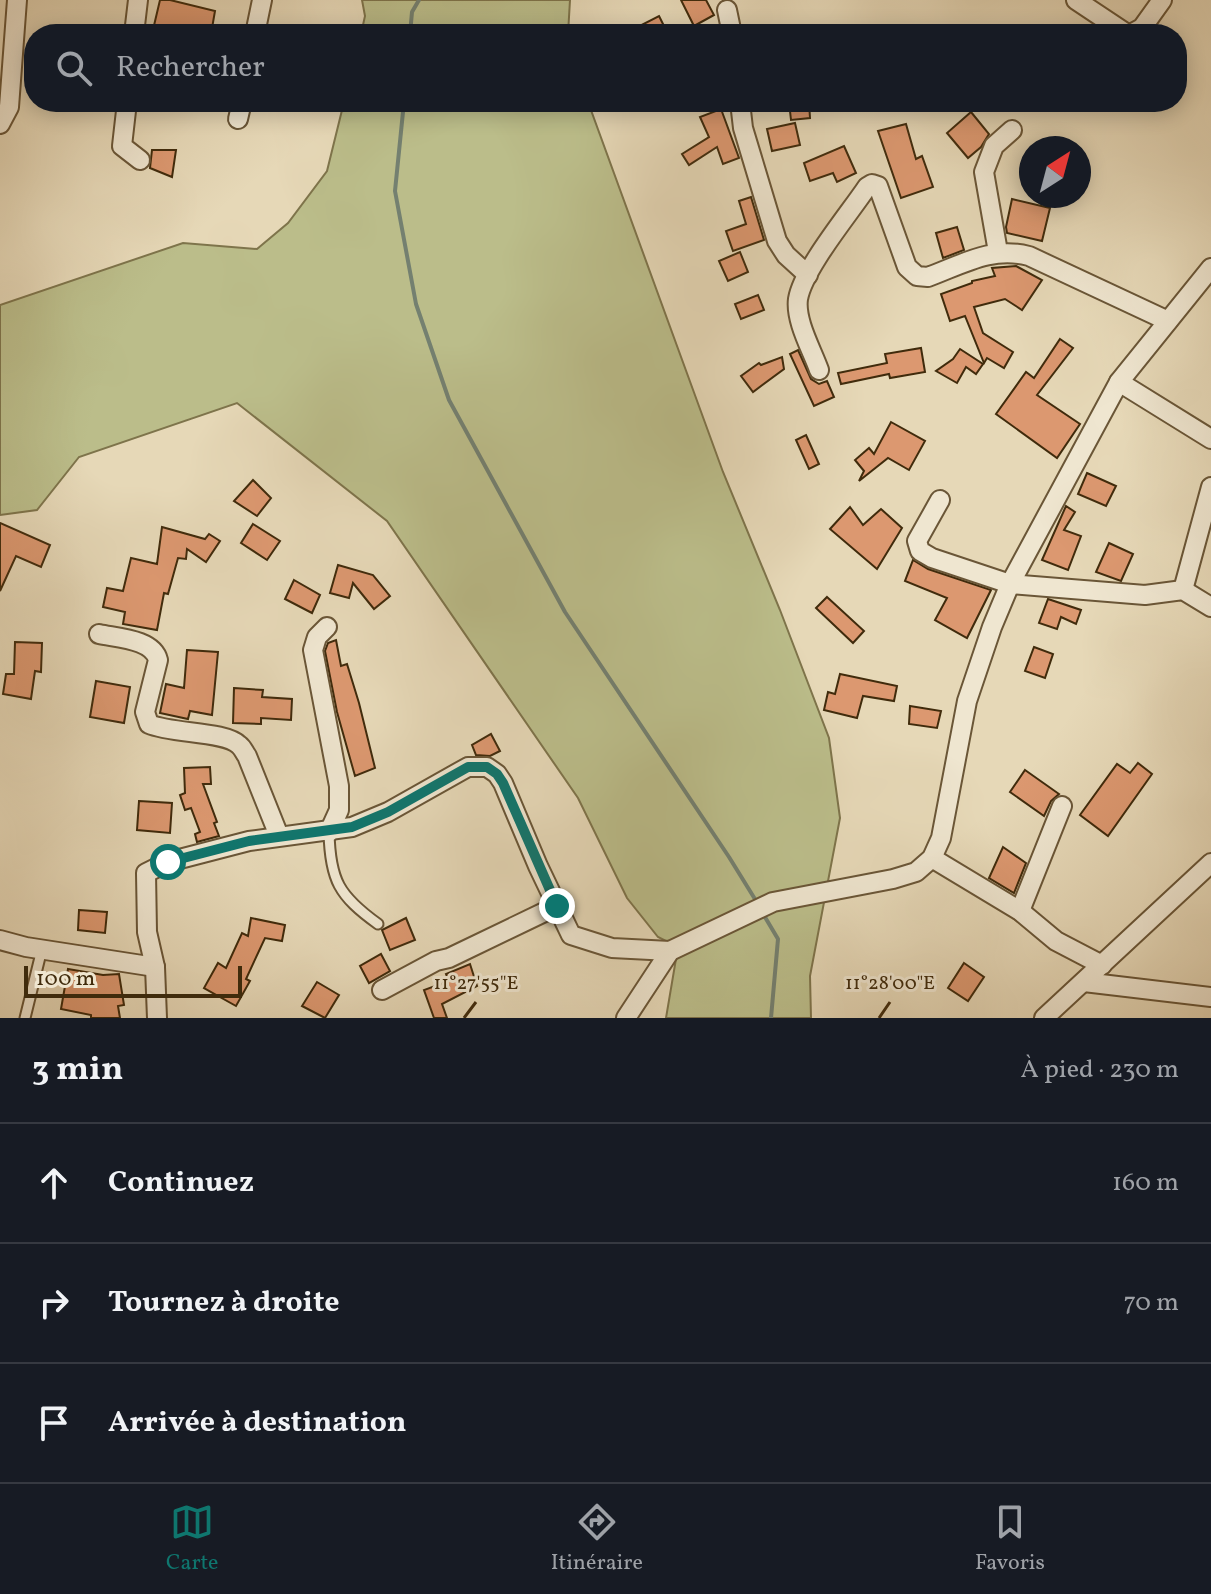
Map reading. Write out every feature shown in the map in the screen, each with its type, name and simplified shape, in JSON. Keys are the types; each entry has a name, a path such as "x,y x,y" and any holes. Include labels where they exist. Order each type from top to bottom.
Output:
{"street":[{"path":"0,124 9,107 17,0"},
{"path":"135,24 138,0"},
{"path":"257,24 262,0"},
{"path":"1076,0 1113,24"},
{"path":"1145,24 1162,0"},
{"path":"727,10 730,24"},
{"path":"126,112 122,146 140,160"},
{"path":"741,112 743,128 777,241 786,255 808,275"},
{"path":"998,252 984,172 994,146 1012,130"},
{"path":"819,370 799,314 798,299 808,275 872,184 878,186 907,267 917,276 928,277 998,252 1011,252 1029,256 1168,321"},
{"path":"157,1018 155,967 147,932 146,873 168,862 249,841 329,832 365,823 468,767 487,767 503,783 571,935 612,948 670,951 773,902 916,872 932,858 941,838 967,701 1010,584 1119,382 1211,268"},
{"path":"1119,382 1211,439"},
{"path":"1183,590 1211,487"},
{"path":"940,500 917,541 920,551 932,558 1010,584 1145,595 1183,590 1211,607"},
{"path":"327,627 317,637 313,650 339,786 339,810 329,832"},
{"path":"99,634 146,645 156,653 158,660 145,712 149,724 162,730 228,739 239,744 247,756 279,836"},
{"path":"1020,911 1062,806"},
{"path":"932,858 1020,911 1056,941 1102,965"},
{"path":"1044,1018 1211,863"},
{"path":"1191,882 1211,884"},
{"path":"382,990 436,961 449,958 557,906"},
{"path":"0,940 155,967"},
{"path":"626,1018 670,951"},
{"path":"1084,982 1211,997"}],"lane":[{"path":"329,832 329,862 343,896 378,924"},
{"path":"25,1018 42,949"}],"green space":[{"path":"362,0 570,0 569,24 363,24"},
{"path":"342,112 592,112 723,472 829,738 840,818 810,976 811,1018 666,1018 678,947 658,937 627,898 578,798 387,521 237,403 79,457 37,510 0,515 0,305 183,243 257,249 288,223 327,171"}],"building":[{"path":"160,0 215,11 213,24 154,24"},
{"path":"681,0 706,0 714,15 693,24"},
{"path":"659,16 663,24 643,24"},
{"path":"722,112 739,158 723,164 717,147 689,165 682,154 709,137 700,117"},
{"path":"790,112 810,112 810,118 791,120"},
{"path":"971,112 989,134 981,147 968,158 947,133"},
{"path":"795,123 800,145 772,151 767,129"},
{"path":"906,124 916,159 922,156 933,187 901,198 878,131"},
{"path":"844,146 856,173 837,182 833,173 810,181 804,163"},
{"path":"152,150 176,150 172,177 150,168"},
{"path":"751,197 764,240 733,251 726,231 746,224 739,201"},
{"path":"1012,199 1019,201 1019,208 1050,208 1042,241 1007,233"},
{"path":"957,227 964,250 943,258 936,233"},
{"path":"740,252 748,272 728,281 719,261"},
{"path":"1016,266 1042,280 1022,310 1005,299 974,307 983,333 1013,352 1004,368 987,358 984,363 965,316 950,321 941,294 972,281 995,276 992,268"},
{"path":"758,295 764,310 741,319 735,304"},
{"path":"1060,339 1073,348 1037,395 1080,424 1057,458 996,414 1026,372 1034,378"},
{"path":"921,348 925,372 890,378 889,374 841,384 838,373 887,363 885,354"},
{"path":"960,349 983,364 976,374 966,367 957,383 936,371 953,359"},
{"path":"798,350 811,379 819,384 827,381 834,397 814,406 790,354"},
{"path":"782,357 784,369 753,392 741,376 759,363 761,365"},
{"path":"891,422 925,441 909,470 888,458 859,481 864,471 855,460 869,448 874,454"},
{"path":"806,435 819,464 809,469 796,440"},
{"path":"1087,473 1116,486 1106,506 1078,494"},
{"path":"253,480 271,498 257,516 234,501"},
{"path":"1066,506 1075,512 1064,530 1081,536 1068,570 1042,560"},
{"path":"850,507 863,525 881,509 902,528 877,569 830,529"},
{"path":"0,523 50,545 41,567 16,556 0,591"},
{"path":"253,524 280,541 267,560 241,543"},
{"path":"162,527 205,539 209,534 220,541 206,562 187,549 186,559 178,558 168,594 164,593 157,630 123,624 125,612 103,607 107,588 123,591 131,558 157,564"},
{"path":"1109,543 1133,554 1121,581 1096,572"},
{"path":"913,560 928,569 991,590 967,638 935,620 947,598 905,581"},
{"path":"338,565 373,575 390,596 374,609 353,583 349,598 330,593"},
{"path":"294,580 320,595 312,613 285,599"},
{"path":"827,597 864,631 853,643 816,608"},
{"path":"1048,599 1081,610 1076,624 1061,617 1057,629 1039,623"},
{"path":"336,640 341,666 347,664 359,703 375,768 355,776 337,712 325,651 328,643"},
{"path":"15,642 42,643 41,672 35,671 31,699 3,694 6,674 14,674"},
{"path":"1034,647 1053,654 1045,678 1025,671"},
{"path":"187,650 218,652 212,715 190,711 188,719 160,713 166,684 184,688"},
{"path":"840,674 897,686 894,701 863,696 857,718 824,710 828,692 835,694"},
{"path":"96,681 130,687 124,723 90,717"},
{"path":"234,688 263,690 262,697 292,699 291,720 261,718 261,724 233,723"},
{"path":"910,706 941,711 937,728 909,724"},
{"path":"491,734 500,751 490,756 476,755 472,745"},
{"path":"1138,763 1152,774 1108,836 1080,815 1117,764 1130,773"},
{"path":"210,767 211,784 203,784 219,836 197,842 195,834 200,832 191,808 185,810 180,795 185,793 184,768"},
{"path":"1025,770 1059,794 1051,801 1044,816 1010,792"},
{"path":"139,801 172,803 170,833 137,830"},
{"path":"1003,847 1026,863 1014,893 989,878"},
{"path":"79,910 107,912 105,933 78,930"},
{"path":"251,918 285,925 282,941 265,938 246,979 250,981 236,1006 204,988 218,963 226,968 242,933 248,936"},
{"path":"406,918 415,940 390,950 382,930"},
{"path":"381,954 390,971 369,983 360,966"},
{"path":"964,963 984,977 968,1001 948,988"},
{"path":"470,964 477,986 442,1004 447,1018 434,1018 424,990 449,981 446,974"},
{"path":"68,969 103,975 119,974 124,1005 118,1006 120,1018 91,1018 91,1015 61,1009"},
{"path":"317,982 339,995 325,1018 302,1006"}],"waterway":[{"path":"411,24 412,12 419,0"},
{"path":"403,112 395,191 416,304 449,400 565,612 758,904"},
{"path":"762,912 778,939 771,1018"}],"route":[{"path":"168,862 249,841 352,827 388,812 468,767 487,767 503,783 557,906"}]}
